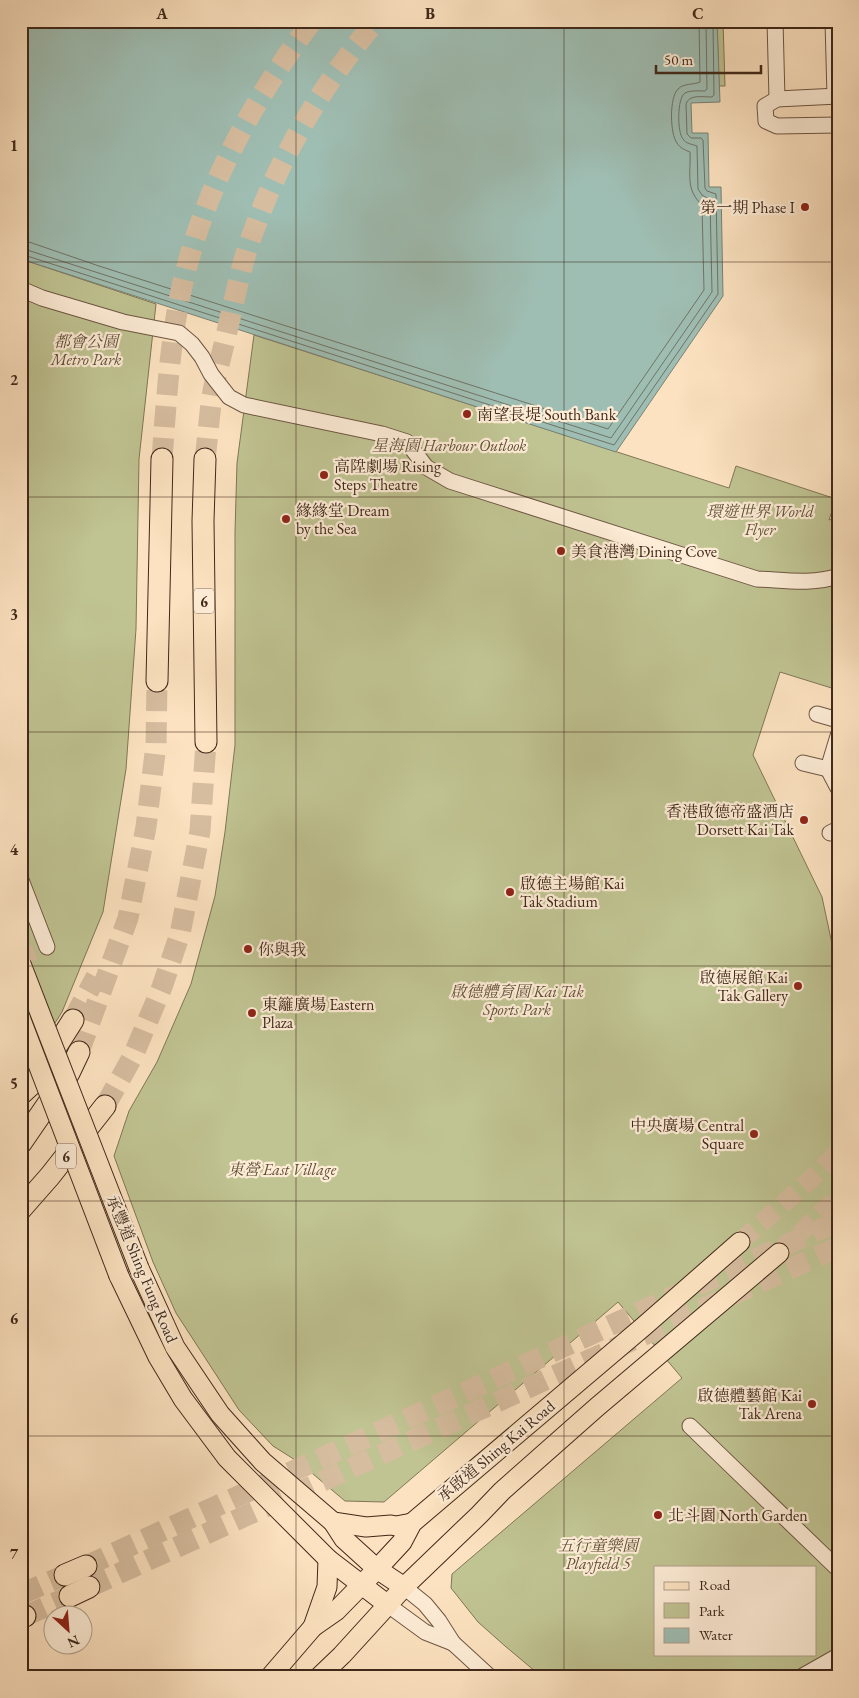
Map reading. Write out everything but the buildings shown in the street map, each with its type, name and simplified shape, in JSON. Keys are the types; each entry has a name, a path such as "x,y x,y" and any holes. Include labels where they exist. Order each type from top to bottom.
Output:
{"highway":[{"path":"157,680 162,459"},
{"name":"6","path":"205,459 203,521 206,742"},
{"path":"21,1094 33,1083 73,1020"},
{"path":"21,1120 67,1069 79,1052 69,1073 21,1143"},
{"name":"6","path":"21,1209 106,1106"},
{"path":"75,1586 86,1566"}],"main road":[{"name":"承豐道 Shing Fung Road","path":"21,964 139,1268 174,1347 220,1414 263,1462 333,1522 344,1539 377,1568 404,1587"},
{"name":"承豐道 Shing Fung Road","path":"21,1020 119,1276 158,1358 183,1399 227,1458 328,1559 388,1605"},
{"name":"承啟道 Shing Kai Road","path":"270,1677 313,1627 336,1612 402,1542 412,1523 740,1242"},
{"name":"承啟道 Shing Kai Road","path":"319,1677 404,1587 502,1491 597,1407 778,1253"},
{"path":"333,1522 366,1528 412,1523"},
{"path":"313,1627 326,1592 329,1578 328,1559"}],"street":[{"path":"775,21 777,99"},
{"path":"833,21 836,96 777,99 765,106 766,120 777,126 838,125"},
{"path":"21,289 42,298 123,322 178,333 192,344 211,374 229,397 244,405 382,434 406,442 426,467 450,481 757,579 810,581 830,579 838,576"},
{"path":"817,714 838,720"},
{"path":"838,736 828,769 838,788"},
{"path":"803,762 828,769"},
{"path":"21,880 47,947"},
{"path":"690,1426 838,1569"},
{"path":"404,1587 424,1604 439,1621 453,1643 490,1677"},
{"path":"388,1605 425,1632 453,1643"},
{"path":"801,1677 838,1656"}],"green space":[{"path":"717,21 723,21 725,86 719,86"},
{"name":"都會公園 Metro Park","path":"21,259 156,304 139,459 136,629 126,769 103,912 62,1012 41,1045 21,1069"},
{"name":"啟德體育園 Kai Tak Sports Park","path":"254,335 729,488 736,466 836,499 829,520 838,517 838,690 780,672 753,755 822,897 838,972 838,1677 542,1677 478,1622 451,1588 452,1574 682,1378 618,1302 384,1502 345,1501 300,1463 273,1446 239,1410 176,1313 153,1262 114,1156 129,1111 157,1062 191,984 215,896 225,832 235,745 235,532 237,463"}],"water":[{"path":"21,21 717,21 720,102 691,103 692,133 708,133 709,187 721,187 723,296 616,452 21,259"}],"tunnel":[{"path":"162,459 168,380 179,301 200,225 214,189 248,119 268,85 312,21"},
{"path":"205,459 217,373 243,262 265,202 277,174 306,120 339,69 376,21"},
{"path":"79,1052 128,918 146,827 156,745 157,681"},
{"path":"105,1106 133,1056 162,987 180,934 200,831 206,742"},
{"path":"21,958 47,947"},
{"path":"73,1020 96,977"},
{"path":"740,1242 821,1170 838,1152"},
{"path":"779,1253 838,1197"},
{"path":"86,1566 838,1221"},
{"path":"89,1587 838,1247"},
{"path":"21,1594 65,1575"},
{"path":"25,1616 70,1596"}],"place":[{"name":"第一期 Phase I","path":"805,207"},
{"name":"南望長堤 South Bank","path":"467,414"},
{"name":"高陞劇場 Rising Steps Theatre","path":"324,475"},
{"name":"緣緣堂 Dream by the Sea","path":"286,519"},
{"name":"美食港灣 Dining Cove","path":"561,551"},
{"name":"香港啟德帝盛酒店 Dorsett Kai Tak","path":"804,820"},
{"name":"啟德主場館 Kai Tak Stadium","path":"510,892"},
{"name":"你與我","path":"248,949"},
{"name":"啟德展館 Kai Tak Gallery","path":"798,986"},
{"name":"東籬廣場 Eastern Plaza","path":"252,1013"},
{"name":"中央廣場 Central Square","path":"754,1134"},
{"name":"啟德體藝館 Kai Tak Arena","path":"812,1404"},
{"name":"北斗園 North Garden","path":"658,1515"}],"park label":[{"name":"星海園 Harbour Outlook","path":"449,445"},
{"name":"環遊世界 World Flyer","path":"760,520"},
{"name":"東營 East Village","path":"282,1169"},
{"name":"五行童樂園 Playfield 5","path":"598,1554"}]}
